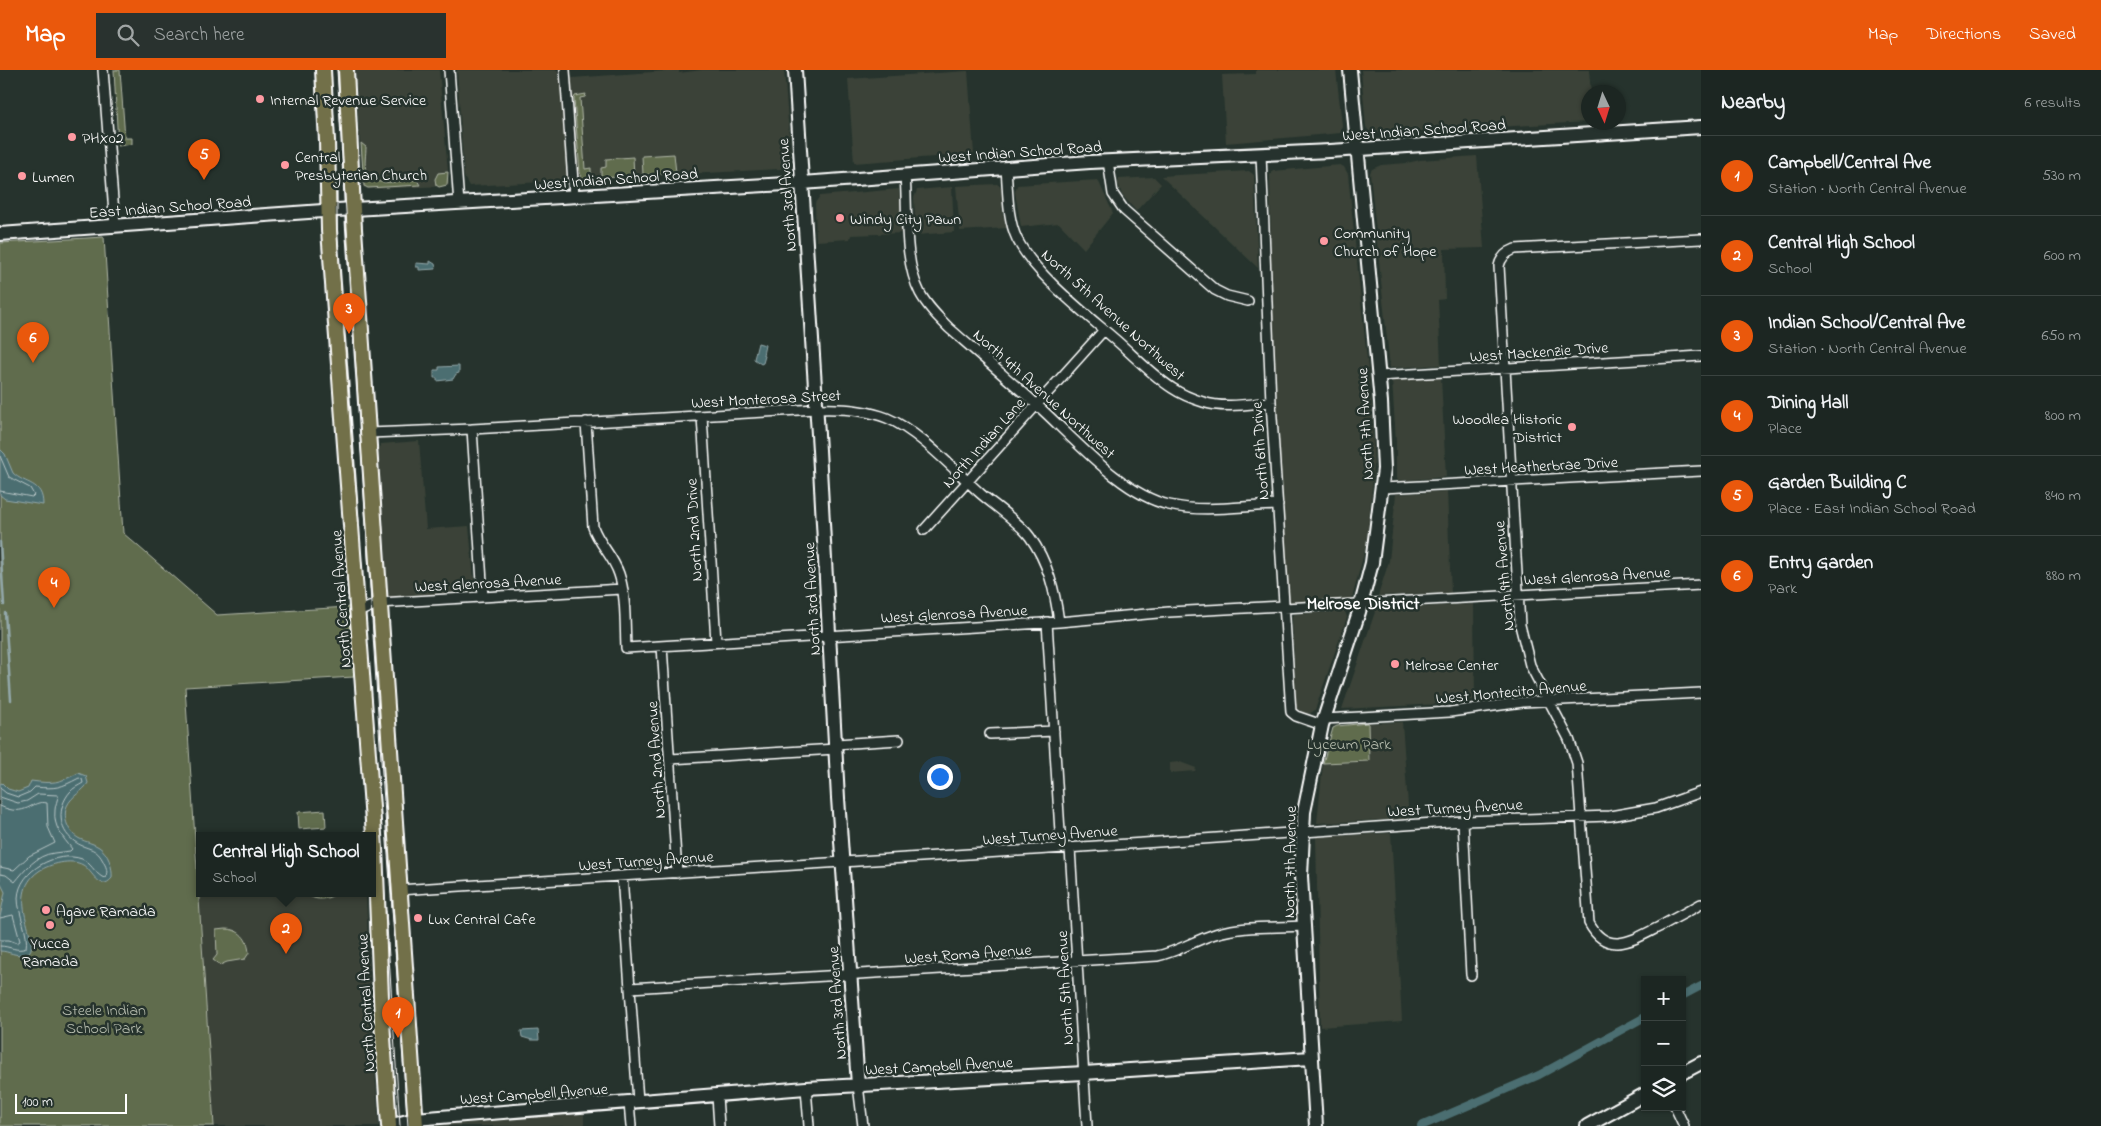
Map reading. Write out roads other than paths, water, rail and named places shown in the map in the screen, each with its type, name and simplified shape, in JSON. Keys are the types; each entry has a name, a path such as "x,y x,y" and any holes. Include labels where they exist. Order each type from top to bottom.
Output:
{"main road":[{"name":"North Central Avenue","path":"323,70 327,141 341,210 369,433 398,890 415,1122"},
{"name":"North Central Avenue","path":"346,70 341,210 358,612 374,832"},
{"name":"North 3rd Avenue","path":"795,70 858,1085"},
{"name":"North 7th Avenue","path":"1316,1126 1303,926 1302,832 1307,792 1323,722 1361,605 1372,563 1383,488 1384,445 1379,376 1350,70"},
{"name":"West Indian School Road","path":"341,210 802,183 1108,161 1358,149 1701,127"},
{"name":"East Indian School Road","path":"0,234 341,210"},
{"name":"North Central Avenue","path":"376,871 389,1126"},
{"name":"West Campbell Avenue","path":"389,1126 633,1102 806,1088 1084,1074 1311,1058"},
{"path":"1686,1071 1701,1063"},
{"path":"1587,1126 1641,1096"}],"street":[{"path":"103,70 115,226"},
{"path":"449,70 459,204"},
{"path":"565,70 574,196"},
{"name":"North 6th Drive","path":"1261,154 1271,402 1291,712 1296,716 1323,722"},
{"path":"1108,161 1113,194 1124,210 1215,290 1227,296 1248,301"},
{"name":"North 5th Avenue Northwest","path":"1006,168 1012,225 1027,256 1104,330 1164,383 1204,403 1220,405 1271,402"},
{"name":"North 4th Avenue Northwest","path":"905,175 911,268 920,292 934,313 1101,464 1134,491 1149,499 1183,508 1208,509 1278,505"},
{"name":"North 9th Avenue","path":"1701,239 1515,249 1500,260 1499,266 1520,625 1530,665 1569,739 1577,762 1589,923 1594,933 1603,940 1619,944 1636,940 1701,904"},
{"name":"North Indian Lane","path":"924,530 1104,330"},
{"name":"West Mackenzie Drive","path":"1379,376 1701,356"},
{"name":"West Monterosa Street","path":"369,433 472,429 816,409 852,409 888,418 912,433 1029,535 1049,572 1056,596 1059,622"},
{"name":"North 2nd Drive","path":"702,416 716,642"},
{"path":"586,422 593,527 598,540 616,565 622,589"},
{"path":"472,429 483,597"},
{"name":"West Heatherbrae Drive","path":"1383,488 1701,470"},
{"name":"West Glenrosa Avenue","path":"358,612 379,603 622,589 626,648 1059,622 1169,612 1361,605 1517,594 1701,585"},
{"name":"North 5th Avenue","path":"1047,622 1054,731 1078,961 1087,1126"},
{"name":"North 2nd Avenue","path":"662,646 677,873"},
{"name":"West Montecito Avenue","path":"1323,722 1450,712 1548,700 1701,693"},
{"path":"990,734 1054,731"},
{"path":"670,759 836,747 899,740"},
{"name":"West Turney Avenue","path":"398,890 843,863 1462,821 1610,816 1656,808 1701,792"},
{"path":"1462,821 1471,975"},
{"path":"622,876 630,988 633,1102 631,1126"},
{"name":"West Roma Avenue","path":"630,988 1157,956 1171,953 1214,934 1240,930 1303,926"},
{"name":"North 3rd Avenue","path":"858,1085 863,1126"},
{"path":"806,1088 809,1126"},
{"path":"717,1096 720,1126"},
{"path":"1677,1111 1684,1126"}],"water":[{"path":"430,261 435,264 436,269 419,270 419,267 416,267 416,263 430,264"},
{"path":"758,343 765,345 763,355 765,356 761,364 754,359"},
{"path":"459,366 459,373 453,379 437,381 437,378 434,378 434,370 439,370 439,367"},
{"path":"0,449 5,454 13,473 37,487 42,497 43,505 5,499 0,495"},
{"path":"78,773 86,776 88,783 67,806 66,820 70,830 76,837 97,846 105,853 111,865 112,878 108,882 100,882 83,865 73,862 55,864 39,871 29,882 24,894 24,907 31,949 22,955 0,951 0,917 5,892 0,882 0,784 2,783 8,789 18,792 28,788 31,781 56,782"},
{"path":"538,1030 539,1040 522,1037 521,1031"}],"waterway":[{"path":"0,542 4,605"},
{"path":"5,613 11,700"},
{"path":"1686,994 1701,986"},
{"path":"1421,1126 1539,1075 1641,1019"}],"tram line":[{"path":"337,70 381,760 408,1126"},
{"path":"337,190 337,230 351,438 359,522"},
{"path":"386,911 400,1126"}],"place":[{"name":"Internal Revenue Service","path":"260,99"},
{"name":"PHX02","path":"72,137"},
{"name":"Central Presbyterian Church","path":"285,165"},
{"name":"Lumen","path":"22,176"},
{"name":"Garden Building C","path":"204,180"},
{"name":"Windy City Pawn","path":"840,218"},
{"name":"Community Church of Hope","path":"1324,241"},
{"name":"Indian School/Central Ave","path":"349,334"},
{"name":"Entry Garden","path":"33,363"},
{"name":"Woodlea Historic District","path":"1572,427"},
{"name":"Dining Hall","path":"54,608"},
{"name":"Melrose Center","path":"1395,664"},
{"name":"Agave Ramada","path":"46,910"},
{"name":"Lux Central Cafe","path":"418,918"},
{"name":"Yucca Ramada","path":"50,925"},
{"name":"Central High School","path":"286,954"},
{"name":"Campbell/Central Ave","path":"398,1038"}],"district":[{"name":"Melrose District","path":"1363,603"}],"park label":[{"name":"Lyceum Park","path":"1349,743"},
{"name":"Steele Indian School Park","path":"104,1018"}]}
